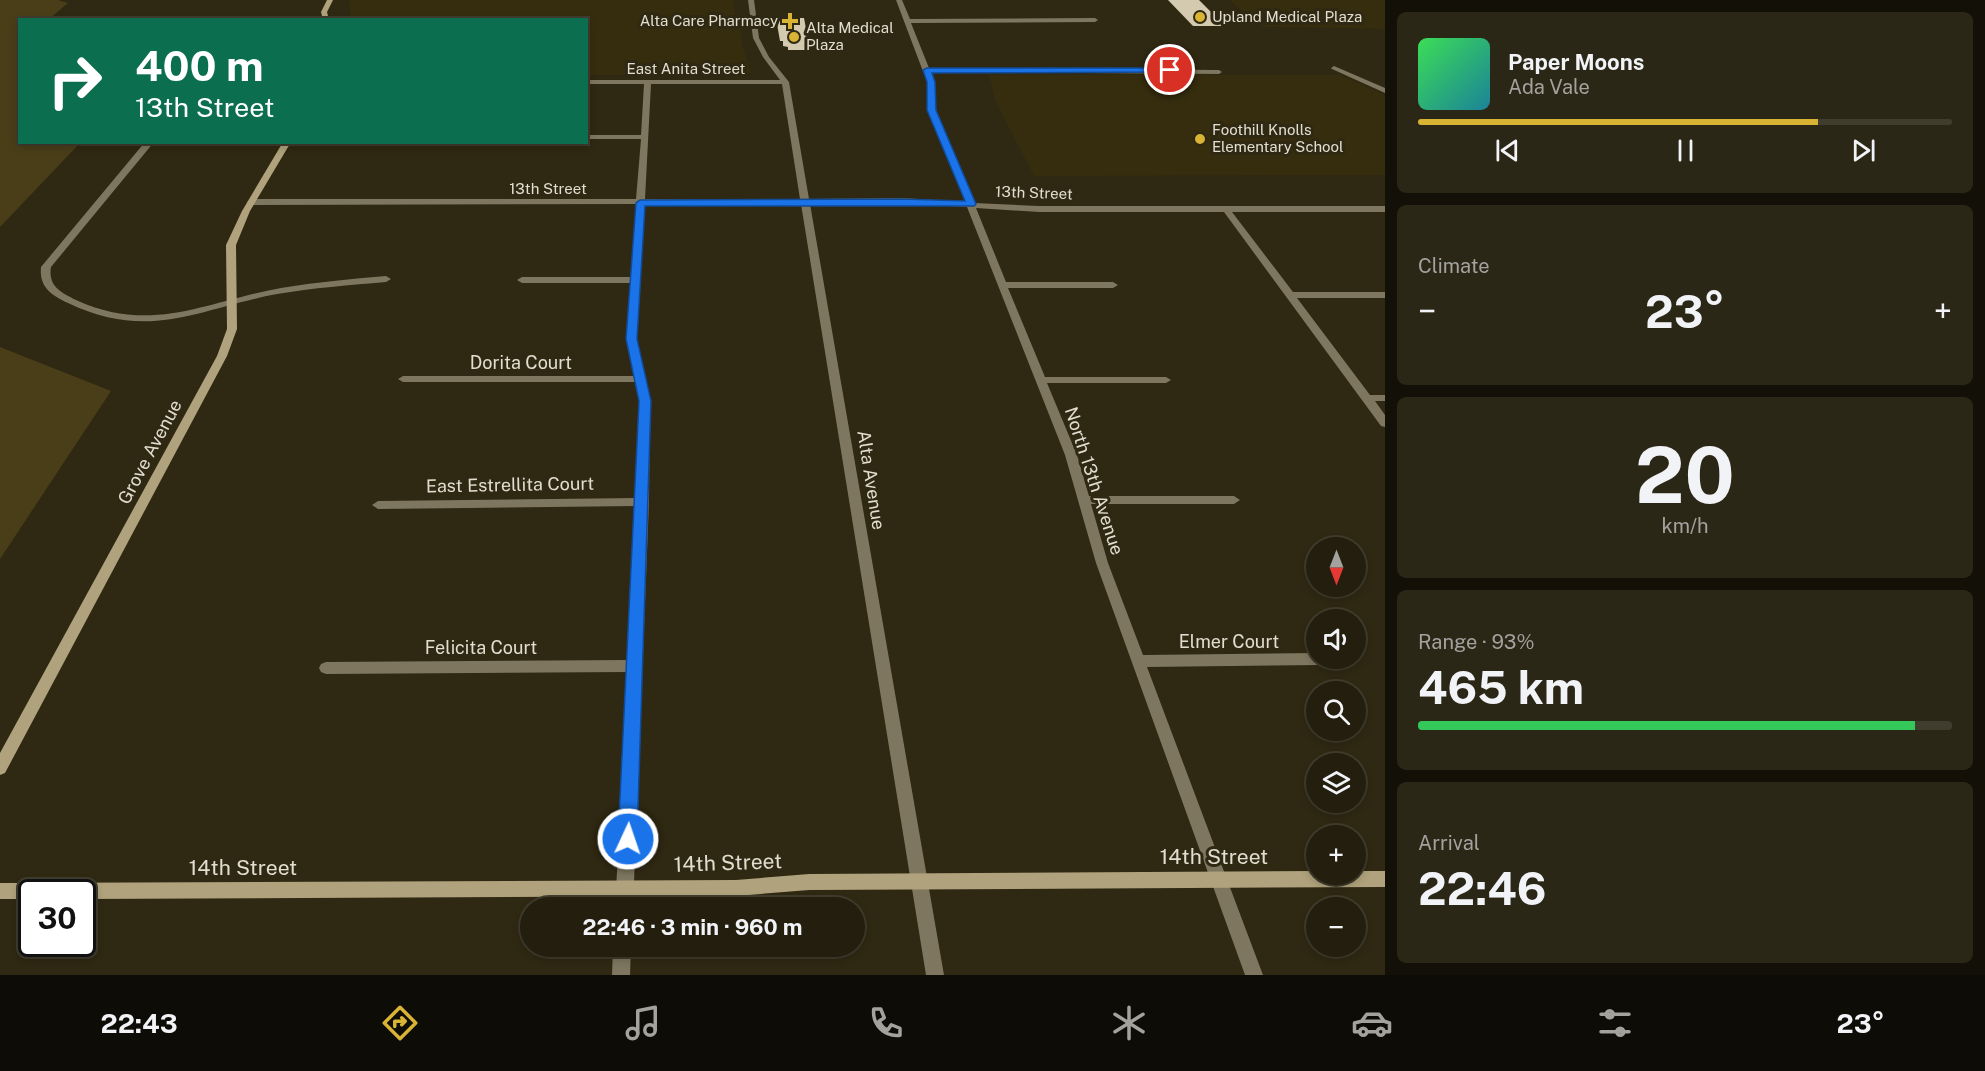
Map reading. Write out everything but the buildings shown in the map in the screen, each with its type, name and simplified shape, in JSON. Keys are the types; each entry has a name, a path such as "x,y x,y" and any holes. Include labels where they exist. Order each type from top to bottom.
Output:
{"street":[{"path":"326,18 324,12 330,0"},
{"name":"Alta Avenue","path":"751,0 756,38 766,57 785,82 935,975"},
{"name":"North 13th Avenue","path":"899,0 931,82 932,110 1071,455 1102,563 1254,975"},
{"path":"908,21 1095,20"},
{"path":"1334,68 1385,91"},
{"path":"927,70 1197,70 1219,72"},
{"name":"East Anita Street","path":"588,82 785,82"},
{"path":"625,897 643,502 645,401 632,339 648,82"},
{"path":"1365,82 1385,82"},
{"path":"588,136 644,136"},
{"path":"148,144 46,267 44,276 48,287 63,296 105,313 131,319 165,317 319,284 386,279"},
{"name":"Grove Avenue","path":"0,768 222,356 232,329 231,245 250,202 286,144"},
{"name":"13th Street","path":"250,202 806,202 971,204 1039,209 1385,209"},
{"path":"1226,209 1385,423"},
{"path":"522,280 635,280"},
{"path":"1003,285 1113,285"},
{"path":"1290,295 1385,295"},
{"name":"Dorita Court","path":"403,379 640,379"},
{"path":"1041,380 1166,380"},
{"path":"1366,398 1385,398"},
{"path":"1084,500 1234,500"},
{"name":"East Estrellita Court","path":"378,505 643,502"},
{"name":"Elmer Court","path":"1138,661 1306,660"},
{"name":"Felicita Court","path":"326,668 636,666"},
{"name":"14th Street","path":"0,891 736,888 809,882 1385,879"},
{"path":"621,975 622,957"}],"shaded area":[{"path":"0,0 58,0 68,3 50,18 18,18 18,144 79,144 0,227"},
{"path":"349,0 733,0 736,23 740,24 742,44 751,73 743,75 588,75 588,18 351,18"},
{"path":"1230,0 1385,0 1385,29 1264,27 1254,23"},
{"name":"Foothill Knolls Elementary School","path":"989,75 1340,75 1385,95 1385,175 1034,176 996,103"},
{"path":"0,347 111,391 0,559"}],"place":[{"name":"Upland Medical Plaza","path":"1200,17"},
{"name":"Alta Care Pharmacy","path":"790,21"},
{"name":"Alta Medical Plaza","path":"794,37"},
{"name":"Foothill Knolls Elementary School","path":"1200,139"}],"route":[{"path":"628,839 643,502 645,401 632,339 640,203 902,201 971,204 932,110 931,82 927,70 1170,70"}]}
